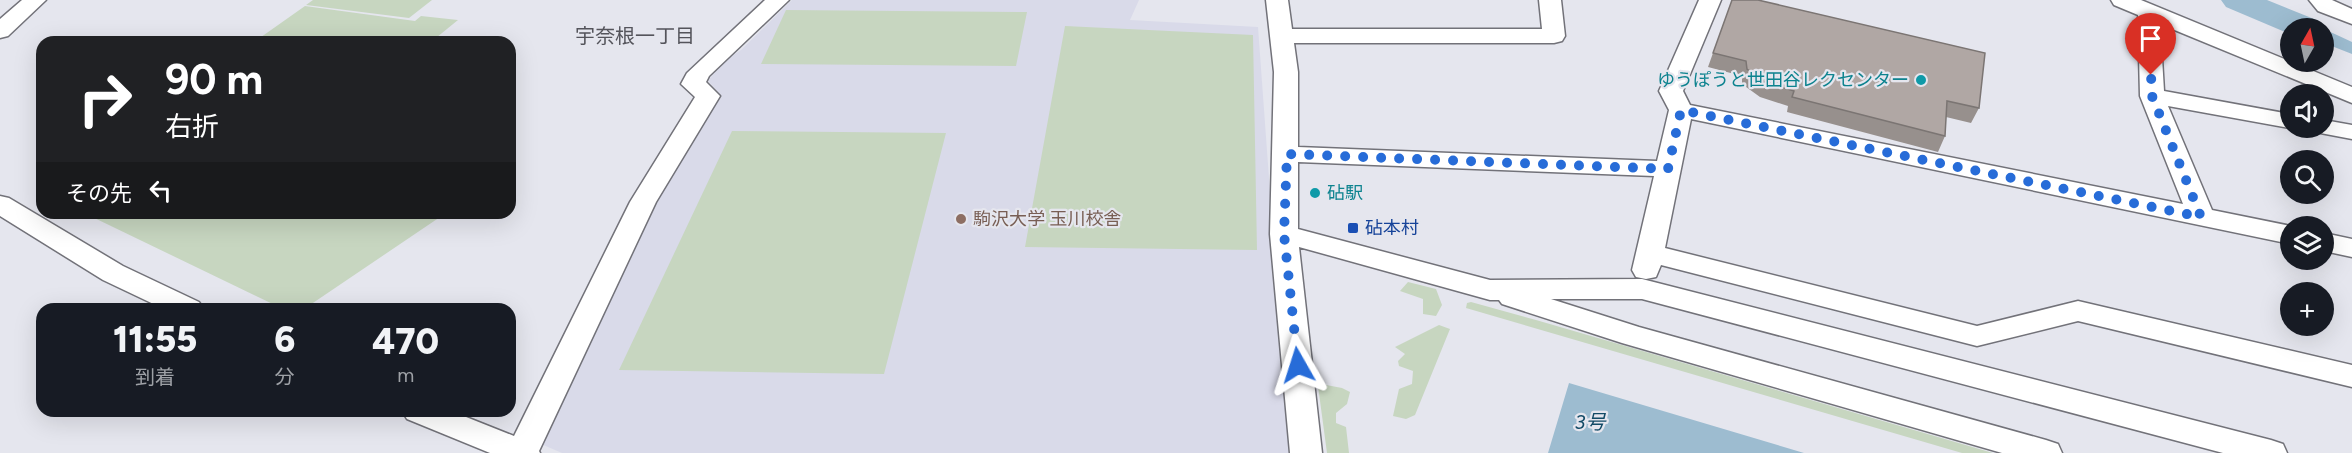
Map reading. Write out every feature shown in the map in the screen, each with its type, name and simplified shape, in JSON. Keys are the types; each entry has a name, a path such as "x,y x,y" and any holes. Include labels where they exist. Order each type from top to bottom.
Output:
{"street":[{"path":"0,31 35,0"},
{"path":"433,417 523,453 643,202 708,96 693,84 699,73 778,0"},
{"path":"1277,0 1282,36 1287,154 1284,234 1306,453"},
{"path":"1282,36 1554,36 1550,0"},
{"path":"1642,289 1681,110 1671,91 1710,0"},
{"path":"2122,0 2352,96"},
{"path":"2320,0 2326,6 2352,17"},
{"path":"2149,11 2152,96 2201,217"},
{"path":"2152,96 2280,119"},
{"path":"1681,110 2280,233"},
{"path":"2334,129 2352,132"},
{"path":"1287,154 1668,169"},
{"path":"0,204 113,273 176,303"},
{"path":"1284,234 1490,290 1632,336 2046,453"},
{"path":"2334,244 2352,248"},
{"path":"1650,253 1977,336 2078,311 2352,376"},
{"path":"1490,290 1642,289 2271,453"}],"shaded area":[{"name":"駒沢大学 玉川校舎","path":"792,0 1139,0 1130,20 1258,27 1289,453 562,453 541,444 656,203 719,93 708,81 721,63 741,50"}],"green space":[{"path":"313,0 432,0 409,18 306,5"},
{"path":"305,6 415,21 421,16 458,20 438,36 262,36"},
{"path":"786,10 1027,12 1016,66 761,64"},
{"path":"1065,26 1253,35 1257,250 1025,247"},
{"path":"732,131 946,133 884,374 619,370"},
{"path":"96,219 437,219 313,303 271,303"},
{"path":"1408,282 1436,289 1442,305 1436,316 1423,314 1423,299 1400,291"},
{"path":"1471,302 1993,453 1962,453 1466,308 1467,303"},
{"path":"1439,325 1450,329 1415,415 1406,419 1393,416 1399,389 1412,384 1413,371 1399,366 1398,361 1405,354 1395,347"},
{"path":"1321,384 1350,392 1347,404 1336,413 1336,423 1346,427 1349,453 1327,453 1318,386"}],"water":[{"path":"2265,0 2302,18 2280,18 2280,25 2240,8"},
{"path":"2334,34 2352,42 2352,54 2334,47"},
{"name":"3号","path":"1569,383 1804,453 1548,453"}],"building":[{"name":"ゆうぽうと世田谷レクセンター","path":"1732,0 1758,0 1985,53 1979,108 1947,101 1945,136 1792,97 1794,91 1765,82 1747,69 1746,61 1713,53"}],"waterway":[{"path":"2238,0 2282,18"}],"place":[{"name":"ゆうぽうと世田谷レクセンター","path":"1921,80"},
{"name":"砧駅","path":"1315,193"},
{"name":"駒沢大学 玉川校舎","path":"961,219"},
{"name":"砧本村","path":"1353,228"}],"district":[{"name":"宇奈根一丁目","path":"635,36"}],"route":[{"path":"1298,365 1284,234 1287,154 1668,169 1681,110 2201,217 2152,96 2151,75"}]}
